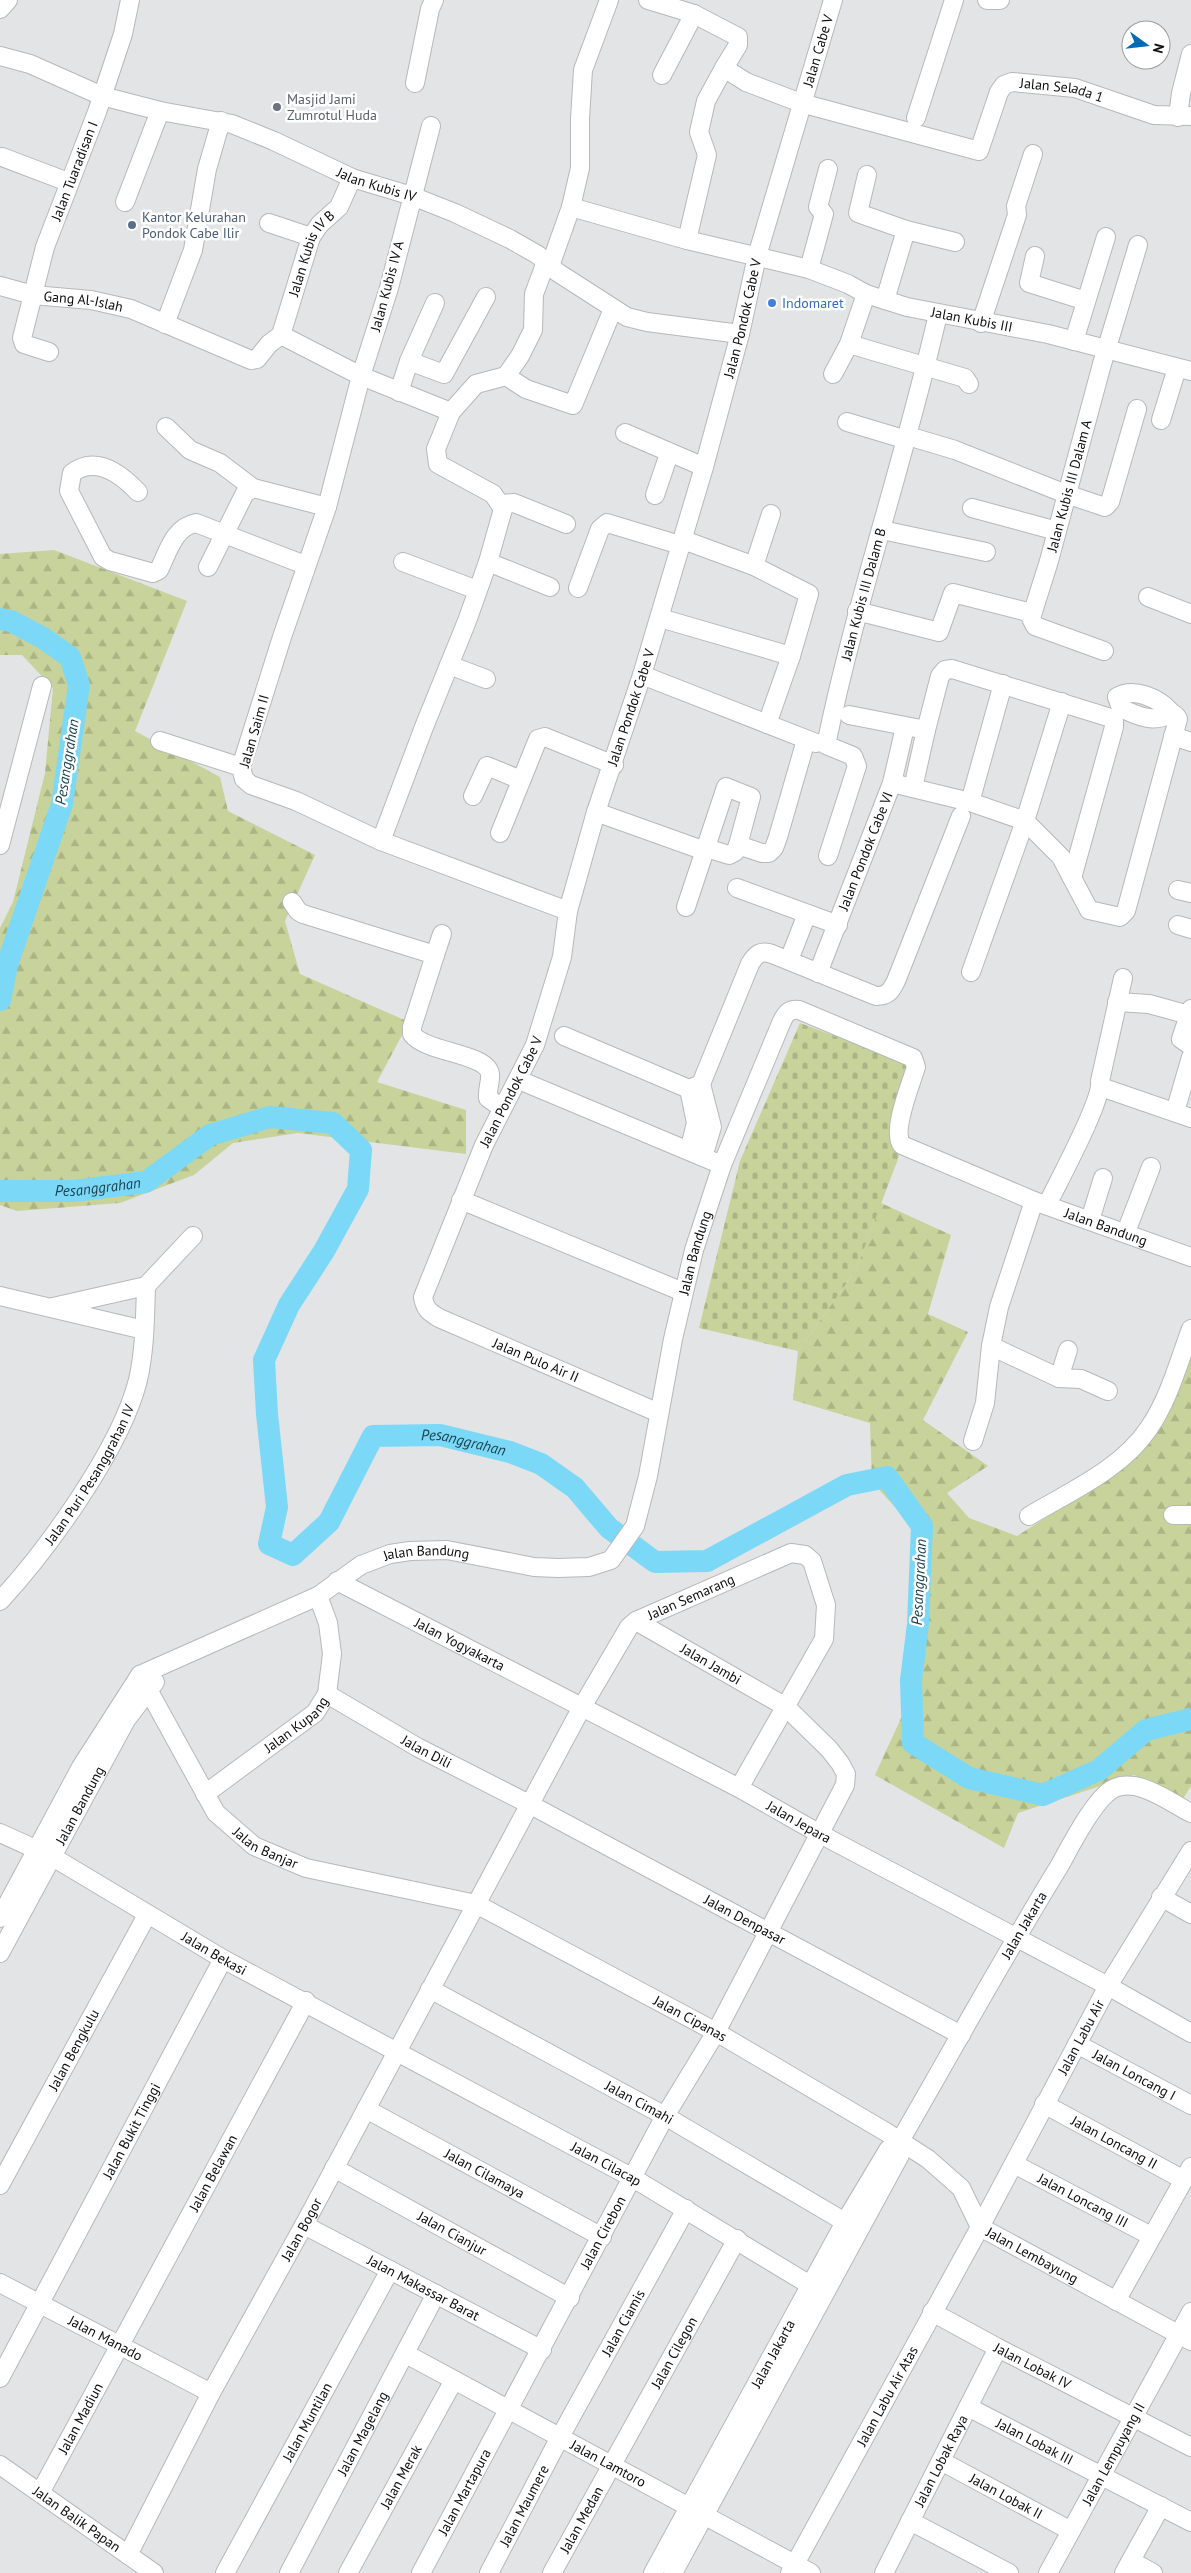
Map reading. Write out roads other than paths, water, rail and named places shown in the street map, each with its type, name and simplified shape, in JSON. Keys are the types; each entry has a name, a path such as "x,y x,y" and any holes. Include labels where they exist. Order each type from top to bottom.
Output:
{"street":[{"path":"0,9 8,0"},
{"name":"Jalan Tuaradisan I","path":"49,352 27,346 23,342 33,295 45,247 102,96 122,34 130,0"},
{"path":"415,83 430,8 434,0"},
{"path":"381,841 488,562 502,515 502,504 494,494 438,464 436,449 451,412 476,384 506,376 520,356 533,330 534,294 571,207 581,157 580,120 583,70 609,0"},
{"path":"648,0 694,14 738,37 738,45 711,88 701,124 700,132 707,155 687,240"},
{"name":"Jalan Cabe V","path":"801,103 833,0"},
{"path":"916,118 954,0"},
{"path":"987,0 1000,0"},
{"path":"662,75 694,14"},
{"path":"1185,116 1180,93 1191,54"},
{"name":"Jalan Kubis IV","path":"0,56 30,64 102,96 160,111 221,121 265,137 352,178 412,196 486,226 533,252 627,317 647,322 740,334"},
{"path":"724,68 746,82 801,103"},
{"name":"Jalan Selada 1","path":"801,103 979,151 999,92 1004,85 1012,82 1074,88 1154,115 1185,116"},
{"name":"Jalan Pondok Cabe V","path":"423,1296 461,1200 502,1108 519,1080 535,1045 562,957 568,911 596,812 614,765 704,468 740,334 757,256 801,103"},
{"path":"125,202 160,111"},
{"path":"166,324 188,269 208,169 221,121"},
{"name":"Jalan Kubis IV A","path":"361,376 389,288 431,126"},
{"path":"981,322 1017,215 1016,206 1033,154"},
{"path":"2,158 68,182"},
{"path":"809,269 824,214 818,207 828,169"},
{"path":"867,175 858,213 906,230 955,242"},
{"name":"Jalan Kubis IV B","path":"281,335 311,237 320,224 339,207 352,178"},
{"name":"Jalan Kubis III","path":"571,207 687,240 809,269 848,284 866,294 885,300 938,314 1074,341 1184,369"},
{"path":"269,223 311,237"},
{"path":"885,300 906,230"},
{"path":"1074,341 1106,237"},
{"name":"Jalan Kubis III Dalam A","path":"1031,617 1057,531 1106,350 1138,245"},
{"path":"1035,256 1029,283 1086,302"},
{"name":"Gang Al-Islah","path":"0,286 33,295 109,303 142,313 251,360 257,359 269,344 281,335"},
{"path":"833,374 849,344 866,294"},
{"path":"409,361 444,374 486,297"},
{"path":"399,392 409,361 435,303"},
{"path":"506,376 526,389 573,405 613,309"},
{"name":"Jalan Kubis III Dalam B","path":"826,745 856,611 882,530 926,368 938,314"},
{"path":"281,335 361,376 451,412"},
{"path":"849,344 965,378 969,384"},
{"path":"1160,420 1184,369"},
{"name":"Jalan Saim II","path":"361,376 327,507 305,565 241,767 244,779 251,785 296,801 381,841 568,911"},
{"path":"847,422 955,450 1066,494 1102,506 1108,506 1137,410"},
{"path":"166,427 190,450 220,463 253,488 327,507"},
{"path":"624,433 704,468"},
{"path":"655,495 669,454"},
{"path":"138,492 125,478 105,467 86,466 72,473 69,491 96,547 110,561 154,573 159,570 179,531 186,525 196,523 305,565"},
{"path":"208,567 245,493 253,488"},
{"path":"502,504 514,502 566,524"},
{"path":"972,508 1057,531"},
{"path":"754,566 771,514"},
{"path":"578,588 603,525 612,524 680,545 689,542 754,566 809,594 791,656 767,724"},
{"path":"882,530 986,552"},
{"path":"403,562 477,590"},
{"path":"488,562 550,587"},
{"path":"856,611 939,632 953,593 1031,617 1035,626 1104,650"},
{"path":"1148,597 1191,614"},
{"path":"660,618 791,656"},
{"path":"449,665 486,679"},
{"path":"913,788 940,676 945,670 952,669 1102,714 1114,721 1114,727 1072,878"},
{"path":"642,675 806,740 826,745 853,756 857,766 828,856"},
{"path":"695,1086 750,964 756,955 764,951 876,996 885,996 891,991 965,809 1003,684"},
{"path":"0,845 42,686"},
{"path":"892,782 913,788 965,809 1025,821 1060,857 1089,910 1116,917 1124,915 1178,719 1162,702 1133,692 1125,692 1117,697 1109,696 1102,714"},
{"path":"971,972 1025,821 1062,702"},
{"path":"849,715 926,730"},
{"name":"Jalan Pondok Cabe VI","path":"818,973 892,782 905,727"},
{"path":"1173,736 1191,742"},
{"path":"500,834 536,743 541,738 614,765"},
{"path":"738,845 766,854 774,848 806,740"},
{"path":"160,741 241,767"},
{"path":"473,796 487,766 521,780"},
{"path":"596,812 705,850 729,855 734,852 738,845 751,796 726,787 705,850 686,907"},
{"path":"737,888 838,925"},
{"path":"292,902 298,911 303,914 435,955"},
{"path":"789,960 806,914"},
{"path":"442,934 412,1027 412,1034 425,1044 477,1061 486,1066 490,1073 488,1098 502,1108"},
{"path":"974,1441 985,1403 991,1346 999,1307 1040,1203 1091,1114 1101,1086 1100,1081 1123,978"},
{"path":"1118,1002 1149,1004 1190,1012 1180,1039 1191,1046"},
{"name":"Jalan Bandung","path":"0,1953 81,1767 140,1675 318,1596 337,1581 376,1558 410,1551 447,1550 534,1567 589,1567 611,1560 635,1526 648,1476 683,1292 722,1165 786,1013 792,1010 799,1010 913,1058 916,1067 898,1127 899,1140 902,1145 1040,1203 1126,1232 1191,1257"},
{"path":"564,1036 695,1086 712,1127 696,1154"},
{"path":"1101,1086 1183,1115 1191,1057"},
{"path":"519,1080 722,1165"},
{"path":"1126,1232 1151,1167"},
{"path":"1090,1220 1103,1178"},
{"path":"461,1200 683,1292"},
{"path":"47,1308 86,1301 146,1286 193,1236"},
{"name":"Jalan Puri Pesanggrahan IV","path":"0,1600 15,1585 69,1513 121,1424 138,1380 144,1330 146,1286"},
{"path":"0,1296 144,1330"},
{"name":"Jalan Pulo Air II","path":"423,1296 424,1306 439,1318 659,1413"},
{"path":"1029,1516 1123,1457 1143,1436 1157,1415 1191,1329"},
{"path":"991,1346 1059,1378 1081,1379 1108,1391"},
{"path":"1059,1378 1068,1350"},
{"path":"1173,1515 1191,1515"},
{"name":"Jalan Semarang","path":"476,1904 582,1707 622,1638 636,1621 791,1553 805,1555 812,1561 826,1605 824,1639 739,1788"},
{"name":"Jalan Yogyakarta","path":"337,1581 582,1707"},
{"name":"Jalan Kupang","path":"205,1794 315,1713 328,1694 332,1654 328,1623 318,1596"},
{"name":"Jalan Jambi","path":"636,1621 786,1707 829,1749 846,1774 845,1785 820,1834"},
{"name":"Jalan Bandung","path":"0,1918 126,1720 168,1663"},
{"name":"Jalan Banjar","path":"140,1675 216,1812 254,1846 306,1868 476,1904"},
{"name":"Jalan Dili","path":"328,1694 417,1747 529,1804"},
{"name":"Jalan Jepara","path":"582,1707 739,1788 820,1834 1108,1986 1191,2033"},
{"name":"Jalan Jakarta","path":"653,2573 845,2222 888,2150 900,2141 1016,1937 1093,1811 1111,1790 1129,1784 1142,1788 1191,1814"},
{"name":"Jalan Denpasar","path":"529,1804 961,2035"},
{"name":"Jalan Bekasi","path":"0,1833 43,1853 223,1959 306,2001 397,2052"},
{"name":"Jalan Cirebon","path":"509,2410 665,2116 716,2032 770,1932 820,1834"},
{"name":"Jalan Labu Air","path":"980,2227 1108,1986 1191,1851"},
{"path":"1161,1897 1191,1914"},
{"name":"Jalan Bogor","path":"128,2555 211,2393 304,2226 476,1904"},
{"name":"Jalan Cipanas","path":"476,1904 716,2032 900,2141"},
{"name":"Jalan Bengkulu","path":"0,2185 147,1915"},
{"name":"Jalan Bukit Tinggi","path":"0,2378 223,1959"},
{"name":"Jalan Cimahi","path":"430,1989 665,2116 845,2222"},
{"name":"Jalan Belawan","path":"122,2345 306,2001"},
{"name":"Jalan Loncang I","path":"1077,2044 1191,2105"},
{"name":"Jalan Cilacap","path":"397,2052 633,2178 737,2239 810,2285"},
{"name":"Jalan Loncang II","path":"1044,2104 1188,2174"},
{"name":"Jalan Cilamaya","path":"366,2110 602,2237"},
{"name":"Jalan Jakarta","path":"674,2573 900,2155 900,2141"},
{"name":"Jalan Lembayung","path":"900,2141 928,2159 961,2188 980,2227 1185,2338"},
{"name":"Jalan Loncang III","path":"1014,2164 1151,2236"},
{"name":"Jalan Cianjur","path":"334,2168 570,2298"},
{"path":"1116,2301 1151,2236 1188,2174"},
{"name":"Jalan Ciamis","path":"560,2437 686,2209"},
{"name":"Jalan Makassar Barat","path":"304,2226 542,2350"},
{"name":"Jalan Labu Air Atas","path":"792,2568 980,2227"},
{"name":"Jalan Cilegon","path":"611,2465 737,2239"},
{"name":"Jalan Muntilan","path":"224,2573 390,2270"},
{"name":"Jalan Manado","path":"0,2282 211,2393"},
{"name":"Jalan Magelang","path":"289,2573 436,2294"},
{"name":"Jalan Lobak IV","path":"932,2312 1191,2447"},
{"name":"Jalan Lempuyang II","path":"1048,2573 1134,2416 1185,2338 1191,2312"},
{"name":"Jalan Madiun","path":"40,2493 122,2345"},
{"name":"Jalan Lobak Raya","path":"884,2573 998,2348"},
{"name":"Jalan Lamtoro","path":"406,2354 705,2516 792,2568 811,2573"},
{"name":"Jalan Merak","path":"348,2573 454,2380"},
{"name":"Jalan Lobak III","path":"968,2407 1102,2474 1191,2522"},
{"name":"Jalan Martapura","path":"421,2573 509,2410"},
{"name":"Jalan Maumere","path":"489,2573 560,2437"},
{"name":"Jalan Lobak II","path":"941,2461 1071,2531"},
{"name":"Jalan Balik Papan","path":"0,2465 154,2573"},
{"name":"Jalan Medan","path":"552,2573 611,2465"},
{"path":"1153,2573 1128,2567 1161,2506"},
{"path":"910,2521 1009,2573"}],"waterway":[{"name":"Pesanggrahan","path":"0,619 11,621 43,638 70,657 79,685 62,804 7,965 0,1000"},
{"name":"Pesanggrahan","path":"0,1191 74,1191 146,1182 210,1135 270,1117 333,1123 361,1150 358,1189 324,1251 289,1305 264,1360 267,1414 277,1507 269,1544 293,1555 329,1522 373,1436 440,1435 510,1452 541,1464 575,1488 609,1528 655,1562 707,1561 847,1485 887,1477 922,1526 918,1624 911,1680 913,1743 969,1778 1043,1795 1099,1770 1146,1730 1191,1719"}],"place":[{"name":"Masjid Jami Zumrotul Huda","path":"277,107"},
{"name":"Kantor Kelurahan Pondok Cabe Ilir","path":"132,225"},
{"name":"Indomaret","path":"772,303"}]}
